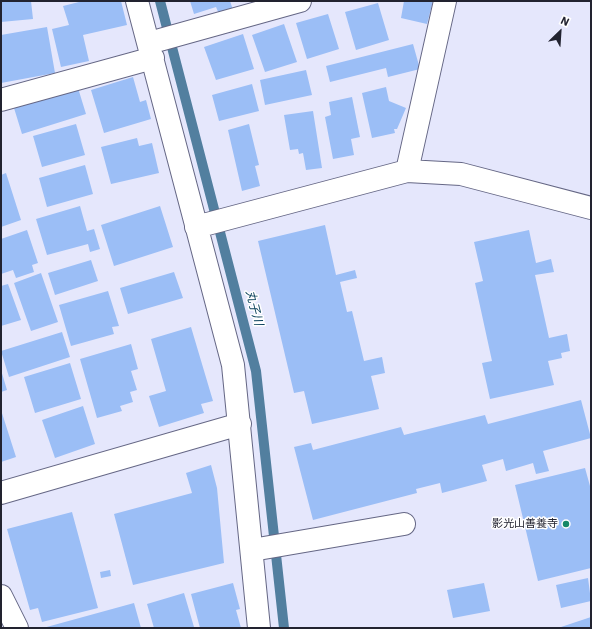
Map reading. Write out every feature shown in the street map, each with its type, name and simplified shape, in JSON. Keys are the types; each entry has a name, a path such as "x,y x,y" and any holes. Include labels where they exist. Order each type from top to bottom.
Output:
{"street":[{"path":"138,1 200,226 233,365 256,549 259,628"},
{"path":"1,100 300,1"},
{"path":"407,171 445,1"},
{"path":"200,226 407,171 461,174 591,208"},
{"path":"1,493 240,424"},
{"path":"256,549 404,524"},
{"path":"1,596 17,628"}],"building":[{"path":"1,1 31,1 33,19 1,22"},
{"path":"83,1 121,1 127,25 83,35 89,61 61,67 52,29 69,25 63,6"},
{"path":"190,1 230,1 233,10 219,14 216,7 194,14"},
{"path":"404,1 433,1 427,24 401,18"},
{"path":"378,3 389,40 356,50 345,12"},
{"path":"328,14 339,49 307,59 296,23"},
{"path":"284,24 297,62 265,72 252,35"},
{"path":"47,27 55,73 1,83 1,35"},
{"path":"243,34 254,69 216,80 204,47"},
{"path":"413,44 420,69 388,77 386,68 330,82 326,66"},
{"path":"306,70 312,95 265,105 260,80"},
{"path":"133,77 140,102 146,100 151,119 104,133 91,90"},
{"path":"252,84 259,111 219,121 212,95"},
{"path":"386,87 389,101 406,108 397,129 394,129 395,133 372,138 362,93"},
{"path":"78,88 86,114 22,134 14,108"},
{"path":"352,97 360,137 351,139 354,155 333,159 325,117 331,115 329,102"},
{"path":"313,111 322,168 306,170 303,153 299,154 298,149 290,150 284,115"},
{"path":"76,124 85,155 42,167 33,136"},
{"path":"249,124 259,165 255,166 260,186 242,191 228,130"},
{"path":"137,138 139,146 152,143 159,173 111,184 101,147"},
{"path":"85,165 93,194 47,207 39,178"},
{"path":"6,173 21,220 1,227 1,175"},
{"path":"80,206 87,231 94,229 100,249 90,252 88,244 47,255 36,219"},
{"path":"160,206 173,247 114,266 101,225"},
{"path":"325,225 336,275 355,270 357,278 340,282 347,312 352,311 364,361 382,357 385,373 371,376 379,409 312,424 304,391 294,393 258,241"},
{"path":"27,230 38,263 32,265 34,272 16,278 13,270 1,274 1,239"},
{"path":"529,230 536,263 551,259 554,272 535,275 549,338 567,334 570,351 561,353 562,358 548,361 554,385 490,399 482,363 492,361 475,283 483,281 474,242"},
{"path":"91,260 98,281 55,295 48,273"},
{"path":"174,272 183,298 128,314 120,288"},
{"path":"41,273 58,322 31,331 14,283"},
{"path":"8,284 21,320 1,326 1,286"},
{"path":"108,291 119,326 112,327 114,334 71,346 59,305"},
{"path":"191,327 213,401 201,404 204,413 159,427 149,396 166,391 151,339"},
{"path":"62,332 70,357 9,377 1,351"},
{"path":"131,344 138,369 131,371 137,390 130,392 133,402 120,406 122,411 97,418 80,359"},
{"path":"70,363 81,399 35,413 24,377"},
{"path":"1,370 7,390 1,392"},
{"path":"581,400 591,438 543,451 549,471 536,474 533,463 506,471 503,459 482,465 487,481 442,493 440,483 416,489 417,493 313,520 294,447 311,443 313,450 401,427 404,435 485,415 488,424"},
{"path":"83,406 95,444 55,458 42,420"},
{"path":"1,410 16,457 1,462"},
{"path":"211,465 217,488 224,563 133,585 114,514 192,493 186,473"},
{"path":"585,468 591,486 591,568 538,581 515,485"},
{"path":"72,512 98,608 42,622 38,608 30,610 7,529"},
{"path":"110,570 111,576 101,578 100,572"},
{"path":"588,578 591,601 561,608 556,585"},
{"path":"233,583 240,609 236,610 241,628 200,628 191,594"},
{"path":"484,583 490,611 453,618 447,590"},
{"path":"184,593 194,627 154,628 147,604"},
{"path":"134,603 141,628 43,628"},
{"path":"591,617 591,628 558,628"}],"waterway":[{"name":"丸子川","path":"160,1 256,371 284,628"}],"place":[{"name":"影光山善養寺","path":"566,524"}]}
